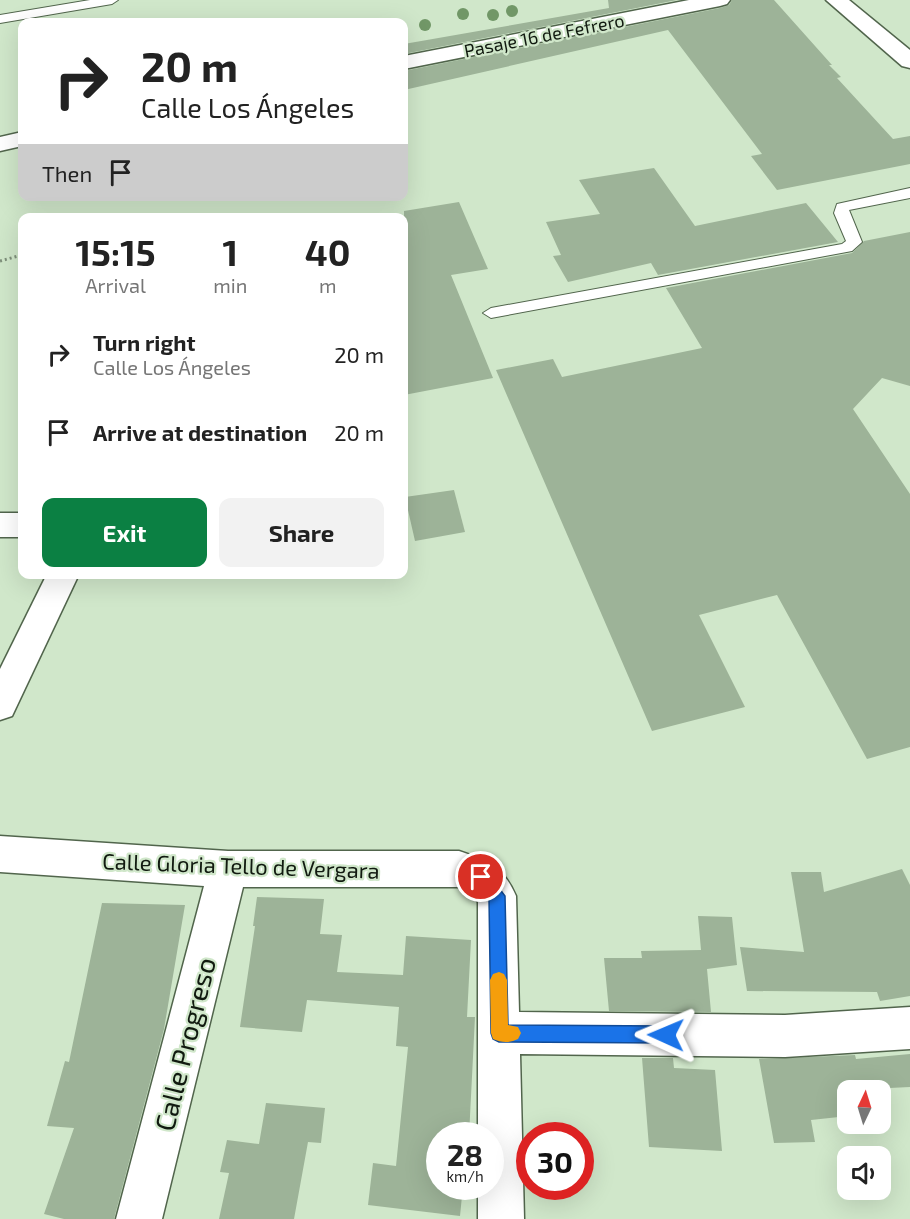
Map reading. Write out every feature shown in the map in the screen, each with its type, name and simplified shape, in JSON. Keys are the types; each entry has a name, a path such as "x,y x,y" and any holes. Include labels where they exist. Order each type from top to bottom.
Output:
{"street":[{"name":"Pasaje 16 de Fefrero","path":"408,62 720,0"},
{"path":"837,0 910,61"},
{"path":"0,144 18,140"},
{"path":"0,525 18,525"},
{"path":"0,705 61,579"},
{"name":"Calle Gloria Tello de Vergara","path":"0,854 228,869 459,869 481,877 497,896 499,1033"},
{"name":"Calle Progreso","path":"139,1219 228,869"},
{"path":"501,1219 499,1033 785,1036 910,1028"}],"lane":[{"path":"0,19 112,0"},
{"path":"491,313 847,248 854,242 841,213 842,207 910,193"}],"path":[{"path":"0,261 18,256"}],"building":[{"path":"608,0 677,0 408,53 408,43 609,8"},
{"path":"732,0 774,0 832,65 829,65 841,77 837,78 893,139 910,136 910,164 777,190 751,156 762,154 668,30 408,89 408,70 729,5"},
{"path":"654,168 695,226 806,203 838,242 658,275 651,263 568,282 553,256 561,255 546,222 600,214 579,180"},
{"path":"459,202 488,269 451,275 493,378 408,394 408,213 404,211"},
{"path":"910,232 910,386 882,378 853,409 910,494 910,747 867,759 777,595 699,615 745,707 652,731 496,370 553,359 562,377 702,348 666,288 852,253 864,241"},
{"path":"454,490 465,532 415,541 408,510 408,497"},
{"path":"902,869 910,885 910,996 880,1001 877,992 747,991 740,947 804,952 791,872 821,872 824,892"},
{"path":"257,897 324,899 320,934 342,935 337,972 403,975 406,936 471,940 467,1017 475,1017 470,1122 426,1122 426,1200 462,1200 460,1216 368,1205 373,1163 396,1166 408,1047 396,1046 399,1007 307,1000 302,1032 240,1027 255,926 253,926"},
{"path":"102,903 185,905 164,1029 114,1219 64,1219 44,1214 74,1128 47,1126 65,1061 69,1062"},
{"path":"698,916 732,917 737,965 707,969 711,1012 609,1011 604,958 642,958 641,951 701,950"},
{"path":"910,1054 910,1087 891,1088 891,1080 837,1080 837,1117 811,1120 815,1142 774,1143 759,1059 855,1055 856,1059"},
{"path":"642,1058 673,1058 674,1068 715,1070 722,1151 649,1147"},
{"path":"266,1103 325,1108 321,1143 308,1142 294,1219 219,1219 229,1173 220,1172 227,1140 259,1144"}],"slow traffic":[{"path":"499,980 499,1033 512,1033"}],"route":[{"path":"481,877 497,896 499,1033 666,1035"}]}
